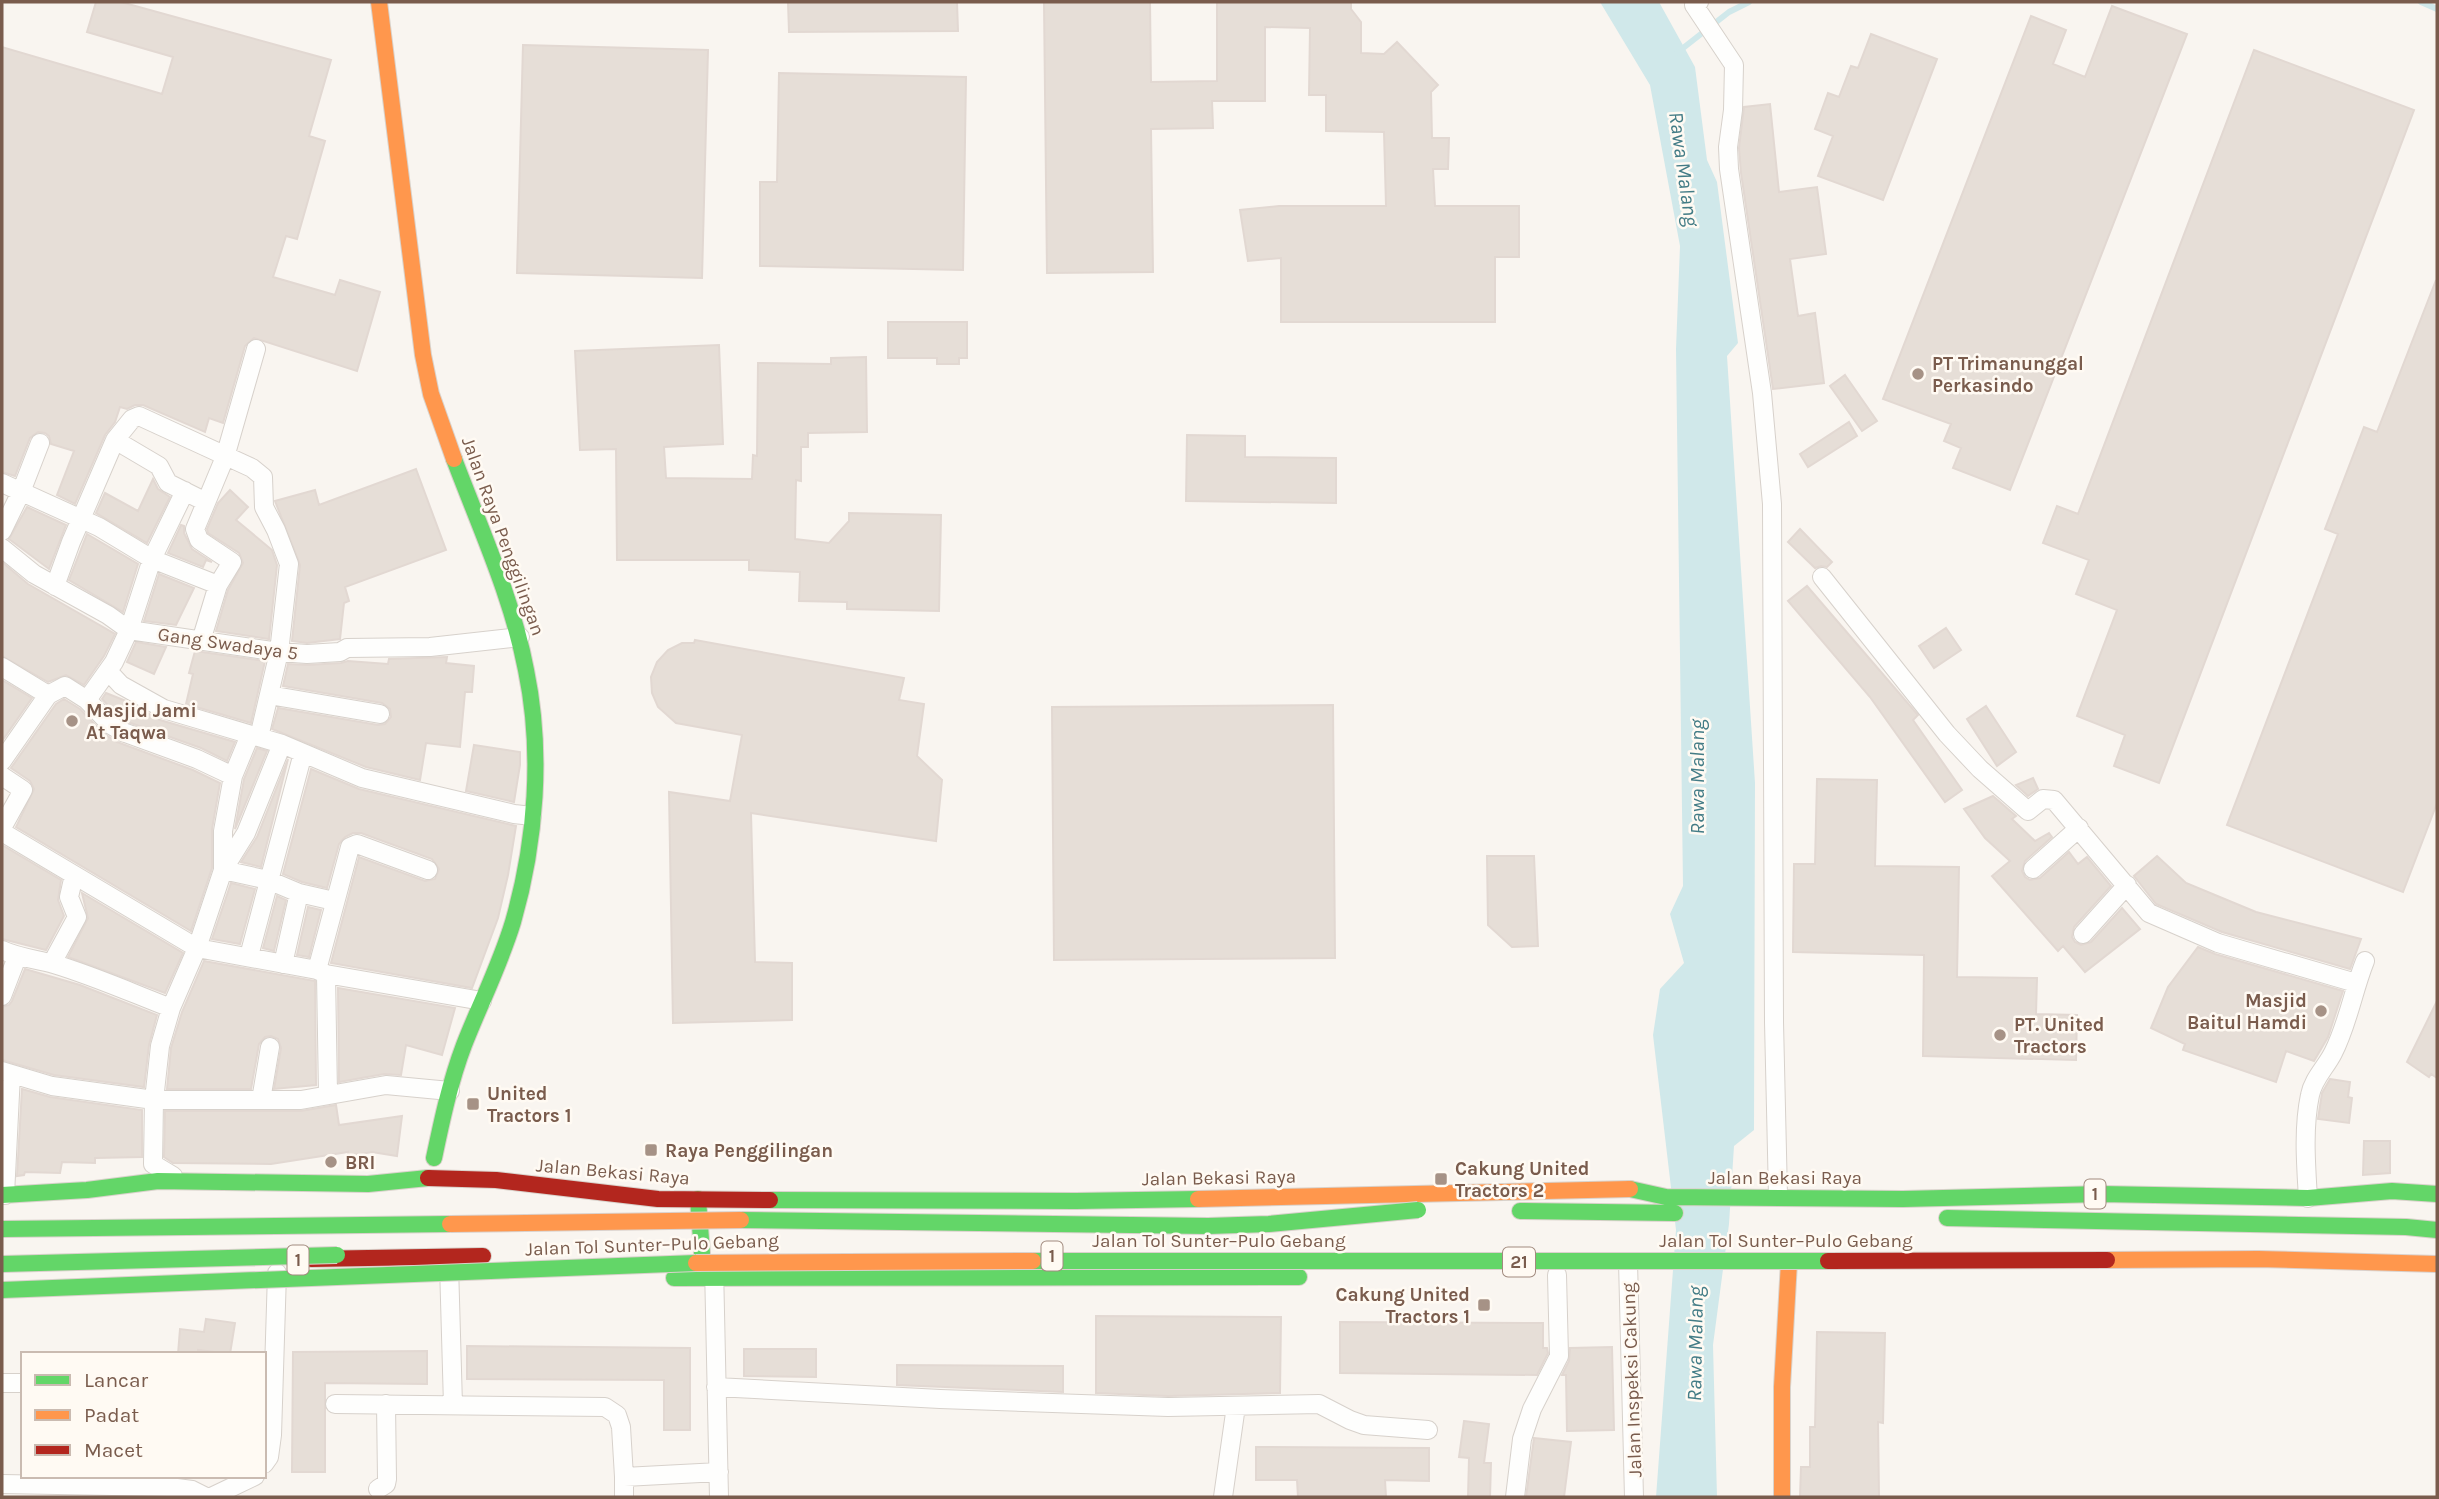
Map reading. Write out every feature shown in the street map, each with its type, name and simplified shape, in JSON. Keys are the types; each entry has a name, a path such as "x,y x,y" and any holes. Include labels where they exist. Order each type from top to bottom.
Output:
{"main road":[{"name":"Jalan Raya Penggilingan","path":"379,2 402,208 430,391 520,637 535,716 532,816 512,923 463,1049 434,1158"},
{"path":"368,1184 407,1173 434,1158 447,1168 496,1180"},
{"name":"Jalan Bekasi Raya","path":"3,1200 158,1181 368,1184 428,1178 496,1180 658,1199 1076,1201 1487,1194 1623,1187 1667,1197 1752,1198 1776,1205 2101,1194 2308,1198 2392,1191 2437,1194"},
{"path":"144,1197 158,1181"},
{"path":"698,1199 708,1254"},
{"path":"3,1200 43,1209"},
{"name":"Jalan Tol Sunter–Pulo Gebang","path":"2,1229 736,1220 1208,1226 1269,1224 1424,1210 809,1205 332,1209"},
{"name":"Jalan Tol Sunter–Pulo Gebang","path":"1500,1211 1776,1205"},
{"path":"130,1213 124,1224 123,1242 131,1255 147,1264"},
{"name":"Jalan Tol Sunter–Pulo Gebang","path":"1925,1217 2406,1227 2437,1230"},
{"path":"2,1264 205,1257 504,1254 600,1265"},
{"name":"1","path":"2,1270 277,1260 708,1254 1628,1269 1734,1269 1766,1262 1789,1262 2204,1270 2358,1270 2437,1276"},
{"path":"448,1257 517,1277 1163,1278 1557,1275 1628,1269"},
{"name":"Jalan Tol Sunter–Pulo Gebang","path":"2,1290 736,1261 2258,1259 2437,1264"},
{"path":"1782,1497 1782,1387 1789,1262"}],"street":[{"path":"1698,7 1734,65 1729,169 1762,393 1772,504 1776,1205"},
{"path":"201,641 218,585 232,562 196,536 195,530 225,457 256,349"},
{"path":"55,586 62,562 115,440 132,419 139,416 252,468 263,477 264,507 289,564 279,652 269,695 255,736 233,776 223,831 223,870"},
{"path":"115,440 159,466 169,483 206,502"},
{"path":"2,531 40,443"},
{"path":"2,483 82,519 152,559 218,585"},
{"path":"87,700 108,671 129,630 152,559 185,491"},
{"name":"Gang Swadaya 5","path":"2,548 34,575 108,615 129,630 307,654 340,652 347,648 430,647 520,637"},
{"path":"1822,577 1947,734 1980,769 2028,811 2043,799 2054,800 2149,913 2218,943 2356,983"},
{"path":"2,667 48,695"},
{"path":"108,671 121,685 164,709 282,744 362,778 532,816"},
{"path":"2,761 48,695 65,686 87,700 111,725 123,732 197,759 233,776"},
{"path":"269,695 380,714"},
{"path":"180,1180 153,1164 154,1100 160,1046 171,1009 197,948 223,870 246,832 282,744"},
{"path":"249,956 303,753"},
{"path":"2,776 23,790 3,825 74,875 197,948 482,1001"},
{"path":"2033,869 2079,828"},
{"path":"328,1094 322,972 334,901 350,847 357,844 428,870"},
{"path":"223,870 268,880 334,901"},
{"path":"52,963 77,917 69,897 74,875"},
{"path":"2083,934 2127,886"},
{"path":"283,964 299,892"},
{"path":"2,996 10,954 52,963 171,1009"},
{"path":"2308,1198 2305,1160 2310,1093 2333,1053 2365,961"},
{"path":"261,1100 270,1047"},
{"path":"3,1200 6,1073 63,1088 154,1100 301,1100 386,1085 450,1091"},
{"path":"708,1254 715,1278 719,1497"},
{"path":"448,1257 453,1405"},
{"path":"266,1461 272,1435 277,1260"},
{"name":"Jalan Inspeksi Cakung","path":"1628,1269 1634,1497"},
{"path":"1515,1497 1522,1439 1532,1409 1559,1356 1557,1275"},
{"path":"2,1383 21,1383"},
{"path":"716,1387 1056,1404 1319,1404 1364,1425 1428,1430"},
{"path":"335,1404 605,1407 617,1415 621,1426 624,1497"},
{"path":"378,1489 386,1485 387,1479 386,1404"},
{"path":"1223,1497 1236,1406"},
{"path":"624,1477 719,1472"},
{"path":"2,1484 25,1490 108,1480 183,1488 208,1497 251,1478"}],"water":[{"name":"Rawa Malang","path":"1600,2 1659,2 1695,67 1707,160 1717,182 1738,343 1727,356 1755,783 1754,1130 1734,1146 1729,1224 1713,1345 1717,1497 1656,1497 1676,1230 1653,1035 1660,989 1684,963 1670,914 1683,886 1676,349 1680,246 1650,85"}],"building":[{"path":"96,2 121,2 331,60 309,136 325,141 297,239 286,236 273,277 335,295 340,280 380,292 357,371 254,338 245,346 223,423 209,418 205,432 143,405 127,409 120,407 75,504 57,495 74,451 51,444 45,433 38,432 30,438 15,476 2,472 2,47 162,94 173,57 87,32"},
{"path":"788,2 957,2 958,31 789,32"},
{"path":"1044,2 1150,2 1151,82 1217,81 1217,2 1351,2 1351,9 1361,22 1361,53 1384,54 1397,42 1438,85 1431,92 1432,138 1449,138 1448,169 1433,169 1435,206 1519,206 1519,257 1495,257 1495,322 1281,322 1281,258 1248,261 1240,210 1279,206 1386,206 1384,132 1326,131 1326,95 1309,95 1310,28 1265,27 1265,101 1212,101 1213,128 1151,129 1153,272 1047,273"},
{"path":"2112,6 2187,34 2010,490 1953,468 1961,448 1944,441 1951,424 1883,399 2031,16 2066,30 2053,64 2085,77"},
{"path":"1871,34 1937,59 1883,200 1818,176 1833,136 1815,129 1828,93 1839,97 1851,66 1858,68"},
{"path":"523,45 708,50 702,278 517,273"},
{"path":"2254,50 2414,110 2159,783 2114,766 2125,735 2077,716 2117,610 2076,594 2089,560 2043,543 2057,506 2078,514"},
{"path":"779,73 966,77 963,270 760,266 760,182 777,182"},
{"path":"1770,104 1779,192 1817,187 1826,254 1790,259 1798,316 1815,313 1824,383 1773,389 1739,148 1744,107"},
{"path":"2436,280 2437,803 2403,892 2227,825 2338,534 2325,529 2364,427 2377,432"},
{"path":"888,322 967,322 967,358 959,358 959,364 937,364 937,358 888,358"},
{"path":"719,345 723,444 664,447 666,478 752,479 753,455 757,456 758,363 831,364 831,358 866,357 867,432 808,433 808,447 801,447 801,481 796,480 795,539 829,543 849,521 849,513 941,515 939,611 847,609 847,602 799,601 800,572 749,570 749,560 617,560 616,449 580,450 575,351"},
{"path":"1845,375 1877,421 1862,431 1830,386"},
{"path":"1849,422 1857,436 1808,467 1800,454"},
{"path":"1187,435 1245,436 1245,457 1336,458 1336,503 1186,501"},
{"path":"416,469 446,550 345,587 349,601 344,603 340,639 307,643 292,641 300,565 275,501 315,490 319,505"},
{"path":"153,479 158,489 170,497 147,543 96,513 105,493 138,511"},
{"path":"230,490 248,507 236,520 272,550 277,565 269,639 216,631 228,590 243,563 239,553 208,533 207,529 218,503"},
{"path":"27,507 66,525 49,569 9,539"},
{"path":"181,525 184,526 184,533 192,549 212,562 206,560 203,567 168,553"},
{"path":"1800,529 1832,562 1827,567 1815,568 1788,542"},
{"path":"87,534 138,564 123,612 69,580"},
{"path":"2,562 28,584 115,634 84,685 66,675 48,682 2,656"},
{"path":"159,574 194,588 176,625 144,621"},
{"path":"1807,586 1918,715 1913,720 1962,790 1945,802 1870,697 1788,601"},
{"path":"1946,628 1961,650 1934,668 1919,646"},
{"path":"695,640 904,678 899,700 924,704 917,756 942,780 936,841 751,813 755,962 792,963 792,1020 673,1023 669,792 730,801 742,735 676,723 658,707 652,693 651,677 657,662 668,650 682,643 694,643"},
{"path":"136,642 166,647 154,674 127,662"},
{"path":"195,651 265,661 251,723 186,704 193,674 189,673"},
{"path":"447,657 446,663 474,666 472,692 465,692 460,747 426,743 420,780 366,767 272,729 278,708 378,725 385,724 391,717 390,709 382,703 283,686 288,664 348,661 388,664 389,659"},
{"path":"2,680 32,698 2,741"},
{"path":"106,693 160,720 235,742 227,761 201,748 128,722 118,716 102,699"},
{"path":"64,699 80,709 103,733 117,742 220,783 212,829 212,868 191,931 16,827 34,789 30,781 11,768 56,704"},
{"path":"1333,705 1335,958 1054,960 1052,707"},
{"path":"1986,706 2016,752 1997,766 1967,719"},
{"path":"474,745 520,752 514,802 466,791"},
{"path":"257,748 267,751 235,829 244,779"},
{"path":"288,759 261,867 241,862 257,837"},
{"path":"311,769 359,789 516,826 498,918 472,988 331,963 359,857 425,881 435,879 439,869 432,859 361,833 353,833 339,844 327,888 283,874"},
{"path":"2033,778 2038,789 2028,796 2016,785"},
{"path":"1817,779 1877,780 1875,866 1959,867 1957,977 2037,978 2036,1014 2077,1015 2076,1060 1923,1056 1924,955 1793,952 1794,864 1815,864"},
{"path":"1993,796 2016,816 2012,819 2035,841 2049,833 2052,837 2025,861 2022,871 2025,877 2030,880 2040,878 2069,852 2078,864 2087,857 2111,886 2074,927 2072,937 2075,942 2081,945 2091,942 2122,908 2140,929 2085,972 2063,946 2058,951 1992,876 2010,861 1985,838 1964,809"},
{"path":"2,845 61,880 58,900 64,916 46,950 2,939"},
{"path":"1487,856 1534,856 1538,946 1512,947 1488,925"},
{"path":"2157,856 2186,883 2256,912 2361,939 2350,969 2222,932 2156,904 2134,876"},
{"path":"231,883 255,889 240,944 212,939"},
{"path":"82,893 183,953 165,993 68,957 88,918"},
{"path":"277,896 286,900 274,951 263,948"},
{"path":"308,907 321,910 309,957 297,955"},
{"path":"2198,947 2343,991 2328,1037 2314,1061 2286,1051 2276,1082 2183,1050 2185,1044 2151,1028 2168,987"},
{"path":"204,961 315,981 316,1085 274,1089 281,1048 278,1039 271,1036 265,1037 259,1044 251,1089 167,1089 171,1048 182,1012"},
{"path":"25,969 80,985 157,1015 149,1045 144,1087 54,1075 2,1060 2,1007 12,1001"},
{"path":"338,988 455,1008 442,1055 406,1045 401,1075 384,1074 339,1082"},
{"path":"2437,1001 2437,1078 2431,1074 2429,1077 2407,1062"},
{"path":"2330,1079 2350,1082 2348,1097 2352,1098 2349,1123 2318,1119 2322,1093"},
{"path":"22,1089 50,1097 142,1110 142,1157 95,1158 95,1163 62,1162 60,1173 25,1172 24,1175 17,1176"},
{"path":"336,1105 339,1125 402,1116 397,1156 372,1152 348,1156 348,1152 271,1164 173,1163 164,1157 165,1111 301,1111"},
{"path":"2364,1141 2390,1141 2390,1173 2363,1175"},
{"path":"1096,1316 1281,1317 1280,1393 1168,1396 1096,1393"},
{"path":"206,1319 235,1323 230,1352 178,1352 180,1329 204,1332"},
{"path":"1340,1322 1543,1323 1543,1348 1547,1348 1548,1353 1537,1375 1340,1373"},
{"path":"1817,1332 1885,1333 1883,1423 1878,1422 1879,1497 1800,1497 1801,1467 1810,1467 1810,1427 1815,1427"},
{"path":"467,1346 690,1348 690,1430 664,1430 664,1380 467,1379"},
{"path":"1612,1347 1614,1430 1567,1431 1566,1375 1562,1375 1569,1361 1570,1348"},
{"path":"744,1349 816,1349 816,1377 744,1376"},
{"path":"427,1351 427,1384 325,1383 325,1472 292,1472 293,1352"},
{"path":"897,1365 1063,1366 1063,1392 897,1385"},
{"path":"1464,1421 1489,1424 1484,1463 1491,1463 1490,1497 1468,1497 1469,1458 1459,1457"},
{"path":"1534,1438 1571,1442 1564,1497 1526,1497"},
{"path":"1256,1447 1429,1448 1429,1481 1385,1480 1386,1497 1298,1497 1297,1480 1256,1480"}],"waterway":[{"path":"1678,52 1729,12 1749,2"},
{"path":"2421,2 2437,9"}],"traffic: fast":[{"path":"434,1158 459,1059 502,954 521,892 532,829 535,765 531,701 520,643 494,563 454,459"},
{"path":"2,1195 87,1190 158,1181 368,1184 428,1178"},
{"path":"1630,1189 1666,1197 1903,1199 2101,1194 2308,1198 2392,1191 2437,1194"},
{"path":"698,1199 702,1253"},
{"path":"770,1200 1198,1199"},
{"path":"741,1220 1208,1226 1269,1224 1418,1210"},
{"path":"1520,1211 1675,1213"},
{"path":"1947,1218 2406,1227 2437,1230"},
{"path":"2,1229 450,1224"},
{"path":"2,1264 337,1255"},
{"path":"1033,1261 1828,1261"},
{"path":"2,1290 696,1263"},
{"path":"674,1278 1299,1277"}],"traffic: slow":[{"path":"379,2 423,355 431,394 454,459"},
{"path":"1198,1199 1630,1189"},
{"path":"450,1224 741,1220"},
{"path":"2107,1260 2258,1259 2437,1264"},
{"path":"696,1263 1033,1261"},
{"path":"1782,1497 1782,1387 1789,1262"}],"traffic: jam":[{"path":"428,1178 496,1180 658,1199 770,1200"},
{"path":"311,1259 483,1256"},
{"path":"1828,1261 2107,1260"}],"place":[{"name":"PT Trimanunggal Perkasindo","path":"1918,374"},
{"name":"Masjid Jami At Taqwa","path":"72,721"},
{"name":"Masjid Baitul Hamdi","path":"2321,1011"},
{"name":"PT. United Tractors","path":"2000,1035"},
{"name":"United Tractors 1","path":"473,1104"},
{"name":"Raya Penggilingan","path":"651,1150"},
{"name":"BRI","path":"331,1162"},
{"name":"Cakung United Tractors 2","path":"1441,1179"},
{"name":"Cakung United Tractors 1","path":"1484,1305"}]}
